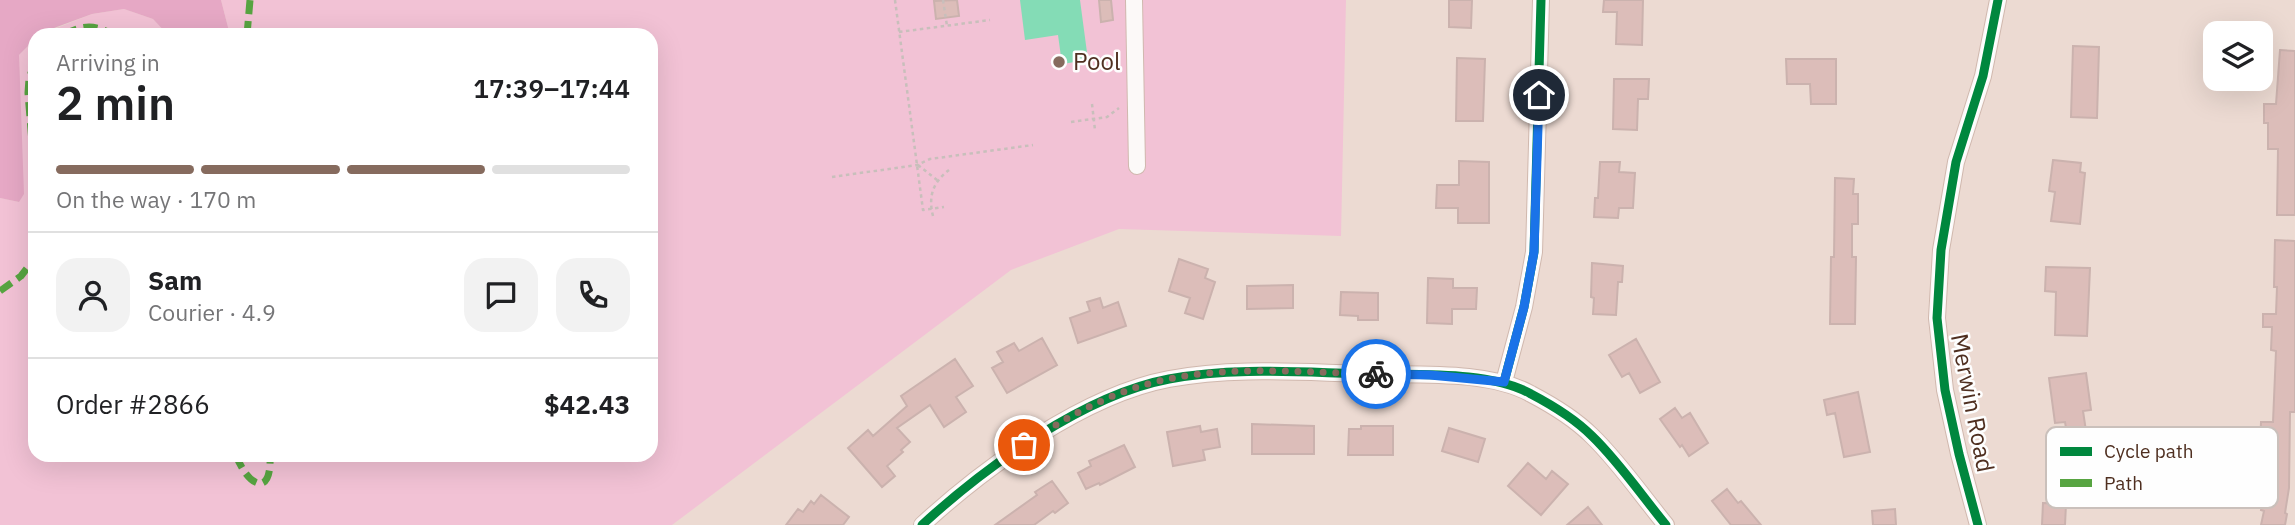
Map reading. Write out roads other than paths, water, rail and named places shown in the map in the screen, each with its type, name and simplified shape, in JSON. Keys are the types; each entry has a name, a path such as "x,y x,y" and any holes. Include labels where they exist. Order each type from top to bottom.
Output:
{"street":[{"path":"1134,0 1137,166"},
{"path":"1504,382 1524,307 1534,252 1542,0"},
{"name":"Merwin Road","path":"1978,525 1945,390 1937,318 1941,250 1956,162 1983,76 1998,0"},
{"path":"922,525 946,502 1054,426 1126,391 1167,379 1206,373 1255,372 1430,375 1504,382 1539,398 1592,435 1667,525"}],"place":[{"name":"Pool","path":"1059,62"}]}
